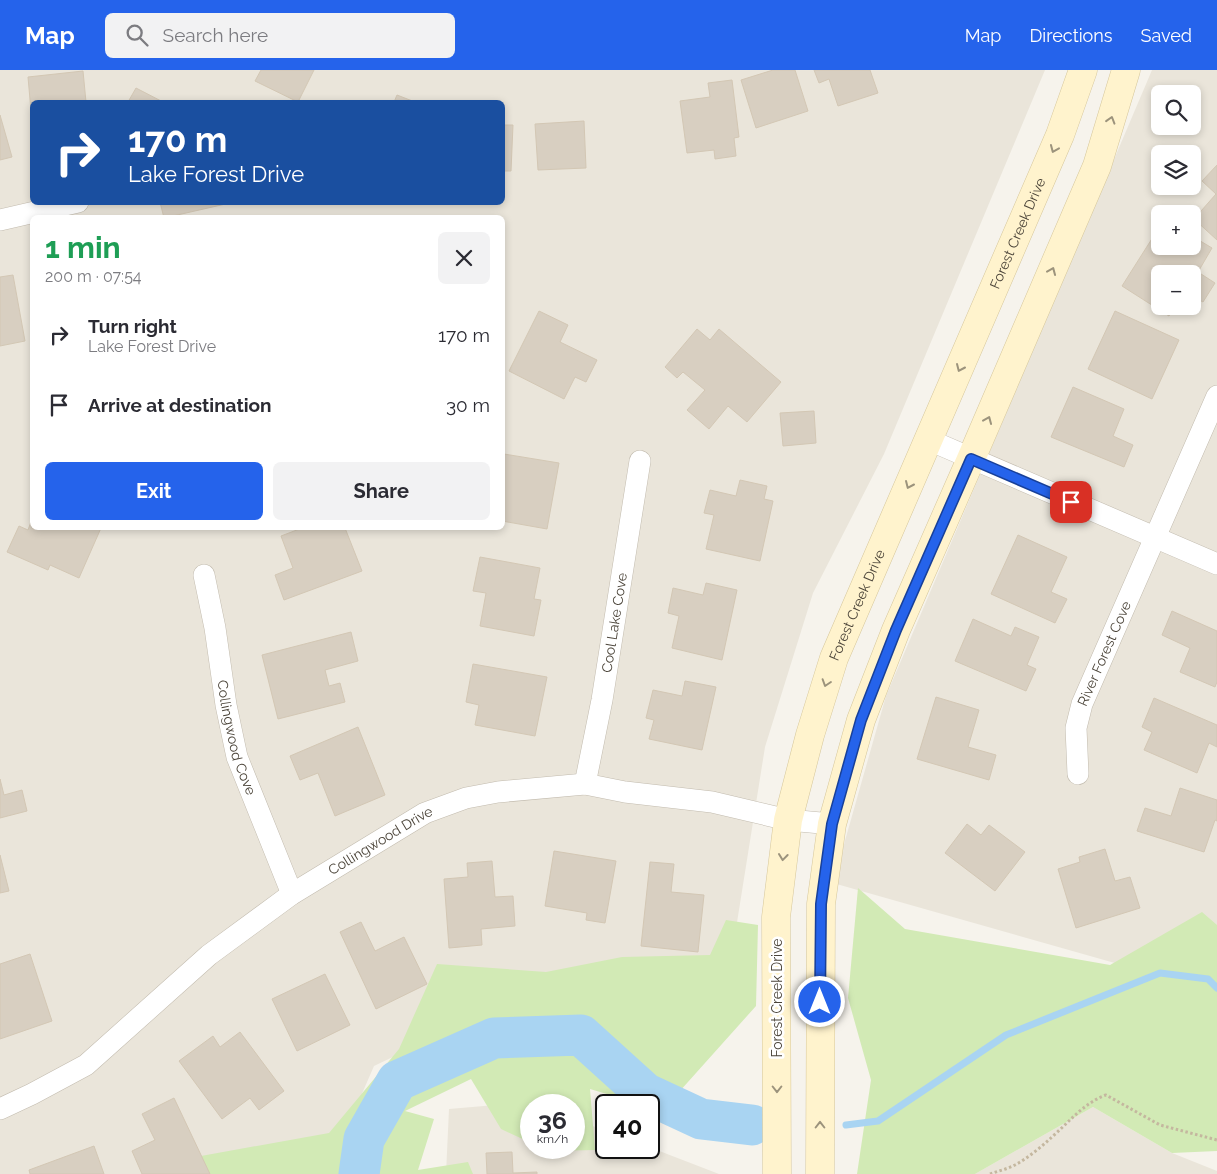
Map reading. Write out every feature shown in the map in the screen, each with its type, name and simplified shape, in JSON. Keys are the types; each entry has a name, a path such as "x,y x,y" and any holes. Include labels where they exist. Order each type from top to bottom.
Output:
{"street":[{"name":"Forest Creek Drive","path":"777,1174 776,918 788,820 810,735 834,658 1060,135 1083,70"},
{"path":"820,1174 821,904 832,824 861,720 871,693 896,630 1097,166 1126,70"},
{"path":"0,220 65,205"},
{"name":"River Forest Cove","path":"1078,774 1076,728 1082,704 1217,396"},
{"path":"929,440 1217,564"},
{"name":"Cool Lake Cove","path":"585,784 602,700 640,461"},
{"name":"Collingwood Cove","path":"204,575 215,628 226,705 236,757 292,894"},
{"name":"Collingwood Drive","path":"0,1109 86,1065 209,955 292,894 425,813 466,798 498,792 585,784 626,792 712,802 788,820 832,824"}],"path":[{"path":"990,1174 1023,1160 1052,1137 1080,1110 1106,1095 1160,1125 1217,1140"}],"shaded area":[{"path":"0,70 1045,70 884,454 813,593 765,747 727,985 472,1019 374,1066 327,1174 0,1174"},
{"path":"1152,70 1217,70 1217,992 833,883 886,696"},
{"path":"520,1103 520,1159 585,1159 585,1123 595,1127 595,1159 660,1159 660,1151 719,1174 446,1174 449,1109"},
{"path":"1093,1107 1172,1153 1217,1171 1217,1174 975,1174"}],"green space":[{"path":"858,888 905,929 1110,965 1202,912 1217,925 1217,1151 1172,1153 1093,1107 975,1174 857,1174 871,1080 848,998"},
{"path":"726,920 758,925 756,1006 662,1111 660,1110 660,1094 607,1094 590,1089 595,1150 585,1150 585,1094 520,1094 520,1138 501,1129 471,1079 405,1111 434,1119 418,1170 468,1162 473,1174 200,1174 201,1156 329,1133 399,1049 437,964 546,972 622,957 710,955"}],"building":[{"path":"261,70 314,70 299,100 294,100 255,81"},
{"path":"773,70 795,70 808,111 756,128 741,80"},
{"path":"814,70 870,70 878,93 838,106 829,79 819,83"},
{"path":"83,71 86,100 30,100 28,77"},
{"path":"732,80 739,137 734,138 736,156 715,159 714,150 687,153 680,101 710,97 708,83"},
{"path":"136,88 159,100 129,100"},
{"path":"397,95 410,100 395,100"},
{"path":"0,115 12,157 0,160"},
{"path":"584,121 586,168 538,170 535,124"},
{"path":"505,125 513,125 511,171 505,171"},
{"path":"1217,165 1217,240 1201,225 1201,211 1216,194 1202,181"},
{"path":"161,205 221,205 177,215 163,215"},
{"path":"1151,240 1151,255 1201,255 1201,241 1212,248 1201,267 1201,265 1151,265 1151,305 1122,286"},
{"path":"1201,274 1215,283 1203,302 1201,301"},
{"path":"13,275 25,341 0,346 0,277"},
{"path":"539,311 568,325 560,342 597,360 586,382 575,377 564,399 509,371"},
{"path":"1115,311 1179,340 1152,399 1088,369"},
{"path":"697,329 710,340 719,329 781,382 747,422 728,406 709,429 687,410 705,390 683,372 677,378 665,367"},
{"path":"1073,387 1124,409 1113,436 1133,445 1124,467 1051,437"},
{"path":"814,411 816,443 783,446 780,413"},
{"path":"505,454 559,463 547,529 505,522"},
{"path":"740,480 767,486 764,499 773,501 760,561 706,549 714,515 704,513 710,490 736,496"},
{"path":"30,524 30,530 100,530 79,578 50,565 48,570 7,552 19,526 28,530"},
{"path":"297,530 346,530 362,571 284,600 275,575 293,568 281,536"},
{"path":"1018,535 1067,557 1051,592 1067,599 1055,623 991,594"},
{"path":"480,557 540,568 534,599 541,600 534,636 480,626 486,593 473,591"},
{"path":"706,583 737,590 722,660 672,648 679,616 668,613 673,588 703,595"},
{"path":"1172,611 1217,631 1217,682 1215,687 1180,672 1190,648 1162,635"},
{"path":"973,619 1011,636 1015,627 1039,637 1027,665 1036,669 1026,691 955,661"},
{"path":"351,632 358,661 325,670 329,686 340,683 345,702 278,719 262,655"},
{"path":"473,664 547,677 535,736 475,725 479,705 466,702"},
{"path":"685,681 716,687 702,750 649,739 654,720 646,718 653,690 682,696"},
{"path":"936,697 979,710 968,747 996,755 989,780 917,759"},
{"path":"1154,698 1217,725 1217,747 1209,743 1197,773 1144,750 1152,732 1142,727"},
{"path":"358,727 385,795 335,816 318,773 300,780 290,756"},
{"path":"0,779 4,795 22,790 27,811 0,818"},
{"path":"1180,788 1217,800 1217,821 1215,820 1204,852 1137,831 1145,808 1171,816"},
{"path":"967,824 981,835 989,825 1025,852 995,891 945,853"},
{"path":"1105,849 1115,881 1130,877 1140,908 1076,928 1058,869 1080,862 1079,857"},
{"path":"554,851 616,861 605,923 586,920 587,913 545,906"},
{"path":"0,855 9,891 0,893"},
{"path":"492,861 495,897 513,896 515,926 481,929 482,945 449,948 444,879 468,877 467,863"},
{"path":"650,862 674,864 671,892 704,895 698,952 641,946"},
{"path":"361,922 375,951 404,937 427,984 376,1009 340,932"},
{"path":"30,954 52,1021 0,1039 0,964"},
{"path":"325,974 350,1025 297,1051 272,999"},
{"path":"240,1032 284,1091 259,1110 250,1098 222,1119 179,1061 213,1036 220,1047"},
{"path":"174,1098 210,1174 142,1174 132,1151 155,1140 142,1114"},
{"path":"94,1146 104,1174 30,1174 29,1170"},
{"path":"512,1152 513,1173 537,1172 537,1174 487,1174 486,1153"}],"waterway":[{"path":"846,1125 878,1121 1006,1035 1160,973 1208,979 1217,988"},
{"path":"359,1174 364,1139 397,1081 494,1038 581,1035 645,1093 701,1119 752,1125"}],"route":[{"path":"820,1002 821,904 832,824 861,720 896,630 971,459 1071,502"}]}
